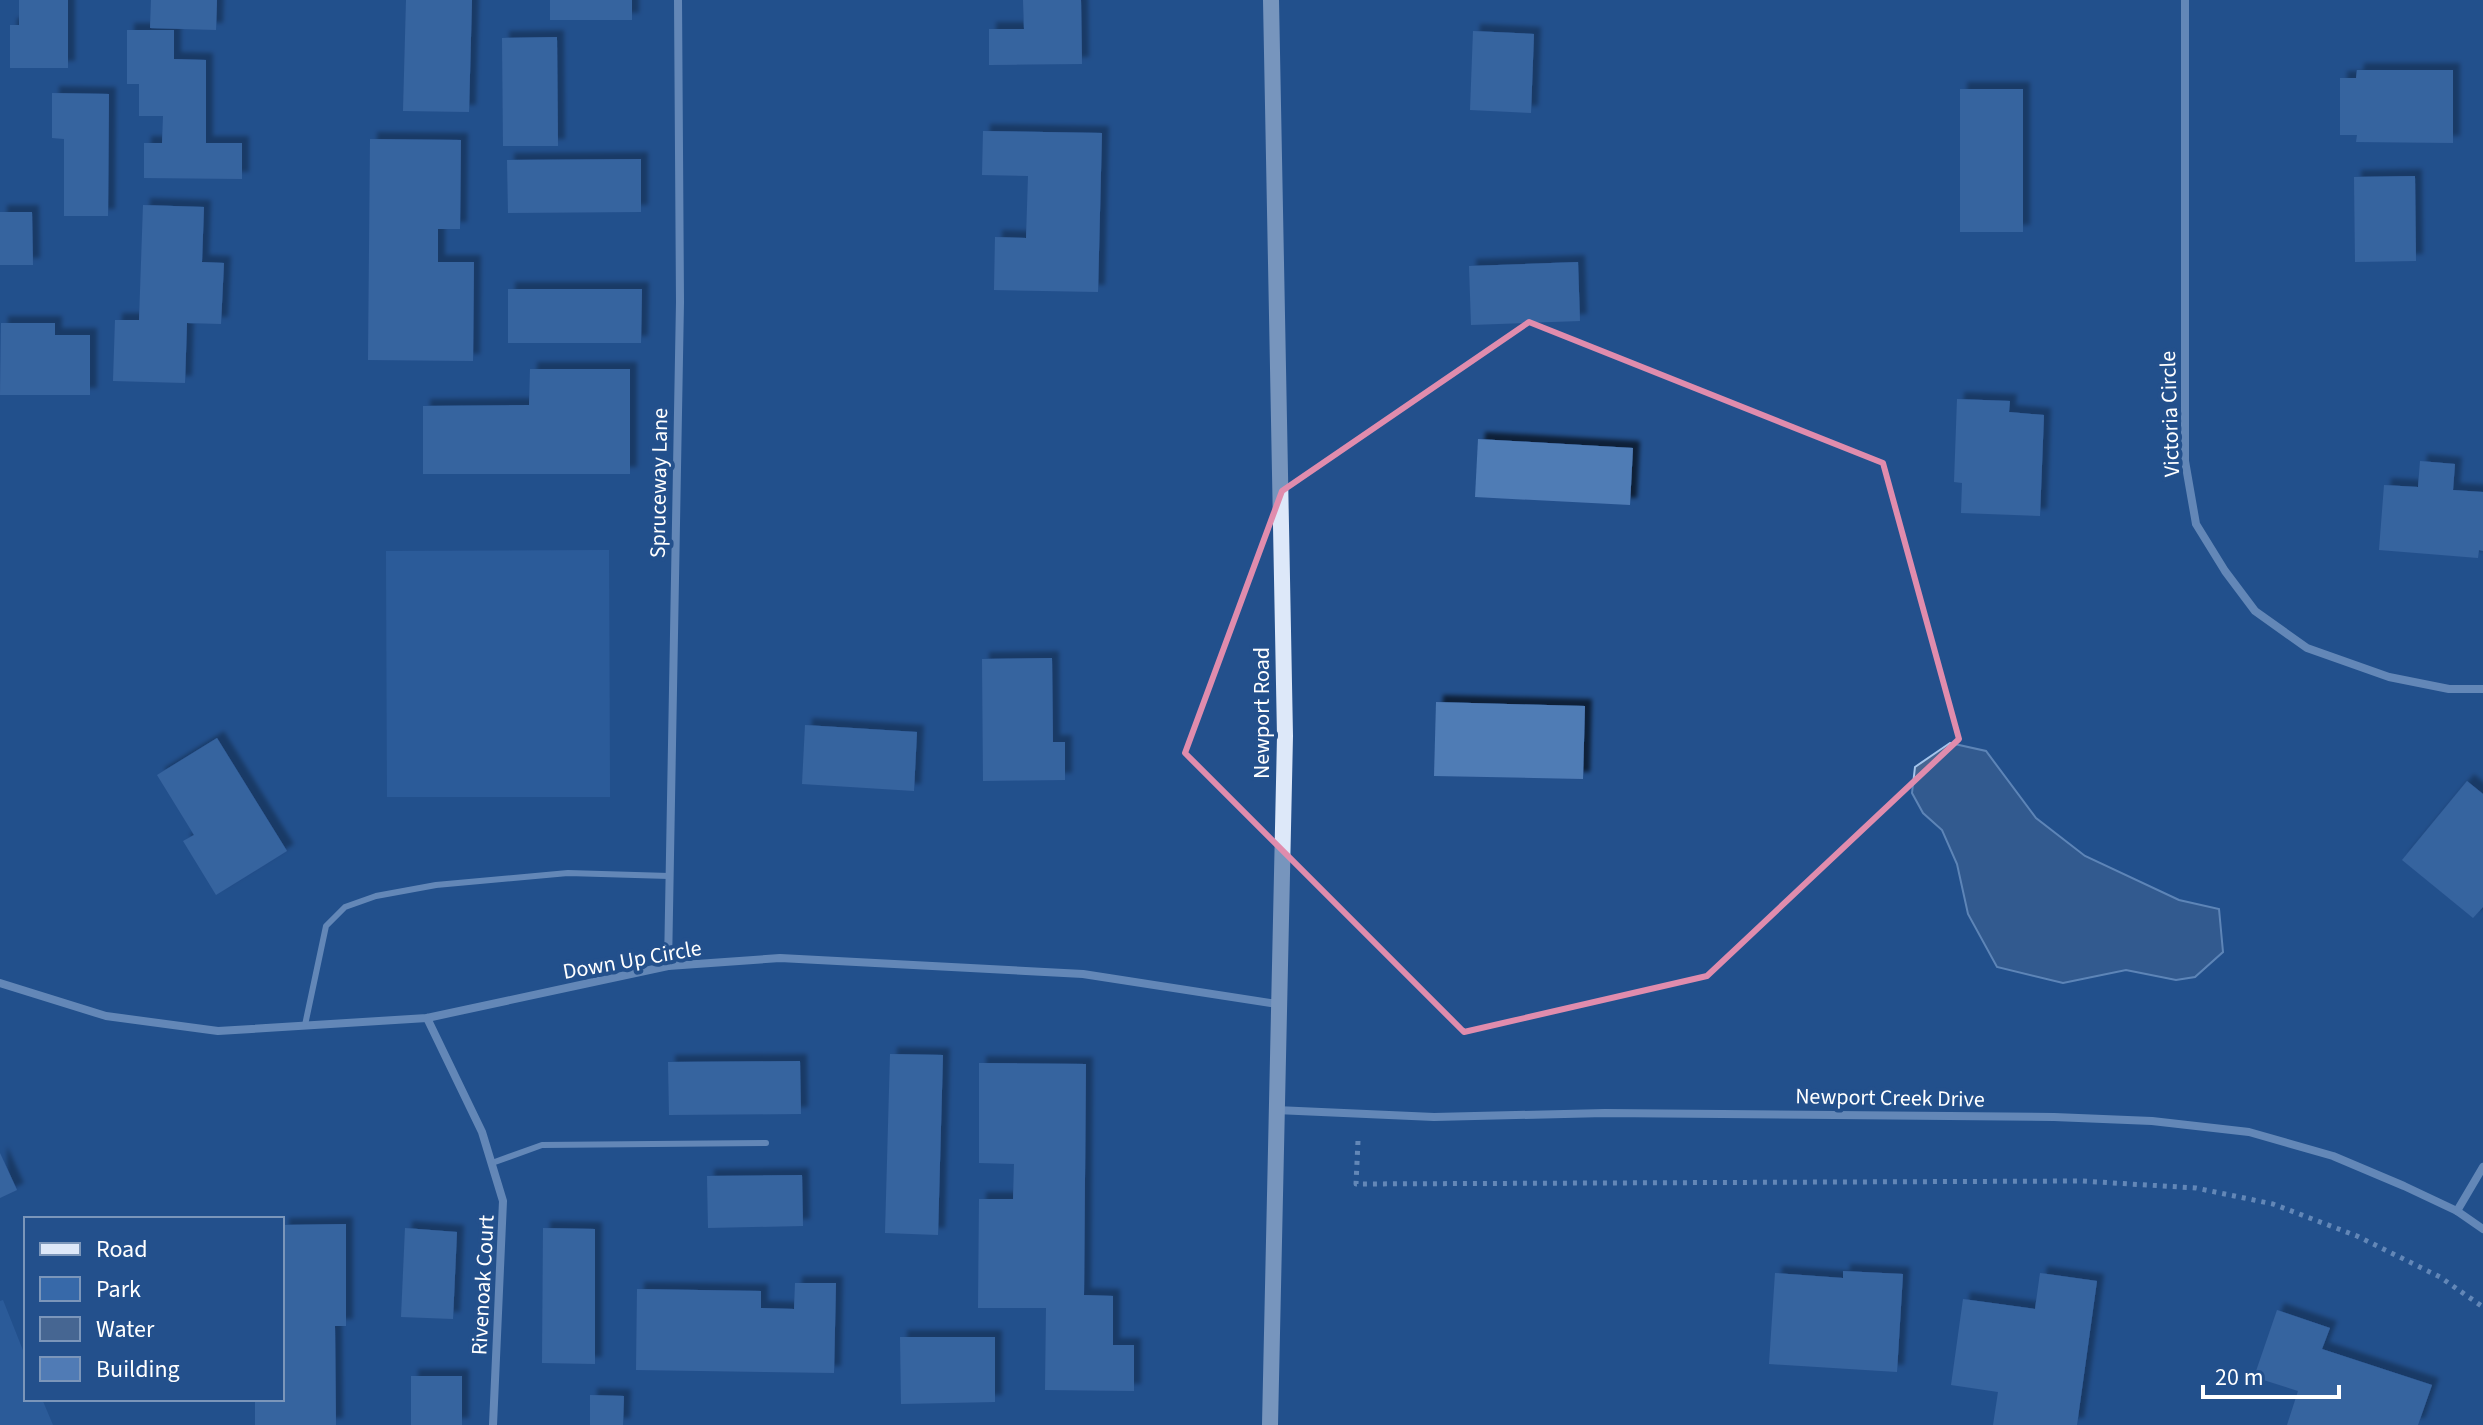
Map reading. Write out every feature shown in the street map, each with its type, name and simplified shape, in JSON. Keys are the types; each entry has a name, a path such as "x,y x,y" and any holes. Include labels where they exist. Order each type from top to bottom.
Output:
{"street":[{"name":"Spruceway Lane","path":"668,966 680,302 678,0"},
{"name":"Newport Road","path":"1270,1425 1285,736 1271,0"},
{"name":"Victoria Circle","path":"2185,0 2185,461 2196,524 2255,611 2307,648 2389,677 2449,689 2483,689"},
{"name":"Down Up Circle","path":"0,983 106,1016 218,1031 427,1018 668,966 780,958 1083,974 1277,1004"},
{"name":"Rivenoak Court","path":"427,1018 482,1132 503,1201 493,1425"},
{"name":"Newport Creek Drive","path":"1275,1110 1434,1117 1605,1113 2054,1117 2152,1121 2249,1132 2333,1156 2457,1211 2483,1229"},
{"path":"2457,1211 2483,1167"}],"lane":[{"path":"305,1025 326,926 345,907 376,896 451,884 568,873 669,876"},
{"path":"492,1163 542,1145 766,1143"}],"path":[{"path":"1357,1163 1356,1184 2081,1181 2196,1188 2273,1204 2357,1236 2440,1277 2483,1307"}],"highlighted area":[{"path":"1529,322 1883,463 1959,739 1707,976 1464,1032 1185,753 1282,491"}],"green space":[{"path":"609,550 610,797 387,797 386,551"},
{"path":"3,1300 24,1353 24,1401 43,1401 53,1425 0,1425 0,1301"}],"water":[{"path":"1950,743 1986,751 2036,818 2085,856 2179,900 2219,909 2223,952 2195,977 2176,980 2126,970 2063,983 1997,967 1968,914 1957,864 1942,830 1923,813 1912,793 1915,767"}],"building":[{"path":"19,0 68,0 68,68 10,68 10,25 19,25"},
{"path":"151,0 217,0 216,30 150,28"},
{"path":"406,0 472,0 469,112 403,111"},
{"path":"550,0 632,0 632,20 550,20"},
{"path":"1023,0 1081,0 1082,64 989,65 989,29 1024,29"},
{"path":"127,30 174,30 174,59 206,60 206,143 242,143 242,179 144,178 144,143 162,143 163,116 139,116 139,84 127,84"},
{"path":"1473,31 1534,34 1531,113 1470,110"},
{"path":"557,37 558,146 503,146 502,38"},
{"path":"2357,70 2453,70 2453,143 2356,142 2357,135 2340,135 2340,78 2356,78"},
{"path":"1960,89 2023,89 2023,232 1960,232"},
{"path":"52,93 109,94 108,216 64,216 64,139 52,138"},
{"path":"983,131 1102,133 1098,292 994,290 995,237 1026,238 1028,176 982,175"},
{"path":"370,139 461,140 460,229 438,229 438,262 474,262 473,361 368,360"},
{"path":"641,159 641,212 508,213 507,160"},
{"path":"2415,176 2416,261 2355,262 2354,177"},
{"path":"143,205 204,207 202,262 224,263 221,324 187,323 185,383 113,381 115,320 139,320"},
{"path":"0,212 32,212 33,265 0,265"},
{"path":"1578,262 1580,321 1471,325 1469,266"},
{"path":"508,289 642,289 641,343 508,343"},
{"path":"1,323 55,323 55,335 90,335 90,395 0,395"},
{"path":"530,369 630,369 630,474 423,474 423,406 529,405"},
{"path":"1957,399 2010,401 2009,412 2044,415 2040,516 1961,513 1962,483 1954,482"},
{"path":"1478,439 1633,448 1630,505 1475,497"},
{"path":"2420,461 2455,464 2453,490 2483,492 2483,551 2479,550 2478,558 2379,550 2384,485 2418,487"},
{"path":"1052,658 1053,742 1065,742 1065,780 983,781 982,659"},
{"path":"1436,702 1585,706 1583,779 1434,776"},
{"path":"805,725 917,732 914,791 802,784"},
{"path":"217,738 287,851 216,895 183,841 194,835 157,775"},
{"path":"2467,781 2483,794 2483,907 2473,918 2402,860"},
{"path":"890,1054 943,1055 938,1235 885,1233"},
{"path":"800,1061 801,1114 669,1115 668,1062"},
{"path":"979,1063 1086,1064 1084,1295 1113,1296 1113,1345 1134,1345 1134,1391 1045,1390 1046,1308 978,1308 979,1199 1013,1199 1014,1164 979,1163"},
{"path":"0,1153 17,1190 0,1198"},
{"path":"802,1175 803,1226 708,1228 707,1176"},
{"path":"346,1224 346,1326 335,1326 336,1425 255,1425 255,1401 284,1401 284,1225"},
{"path":"405,1228 457,1232 453,1319 401,1317"},
{"path":"543,1228 595,1229 595,1364 542,1363"},
{"path":"1843,1271 1903,1274 1897,1372 1769,1364 1775,1273 1843,1278"},
{"path":"2040,1273 2097,1281 2077,1425 1993,1425 1998,1392 1951,1385 1963,1299 2035,1309"},
{"path":"795,1283 836,1283 834,1373 636,1370 637,1289 761,1291 761,1308 794,1309"},
{"path":"2277,1310 2330,1328 2322,1349 2432,1385 2418,1425 2287,1425 2298,1391 2254,1377"},
{"path":"900,1337 995,1337 995,1402 901,1404"},
{"path":"411,1376 462,1376 462,1425 411,1425"},
{"path":"590,1395 624,1396 623,1425 590,1425"}]}
